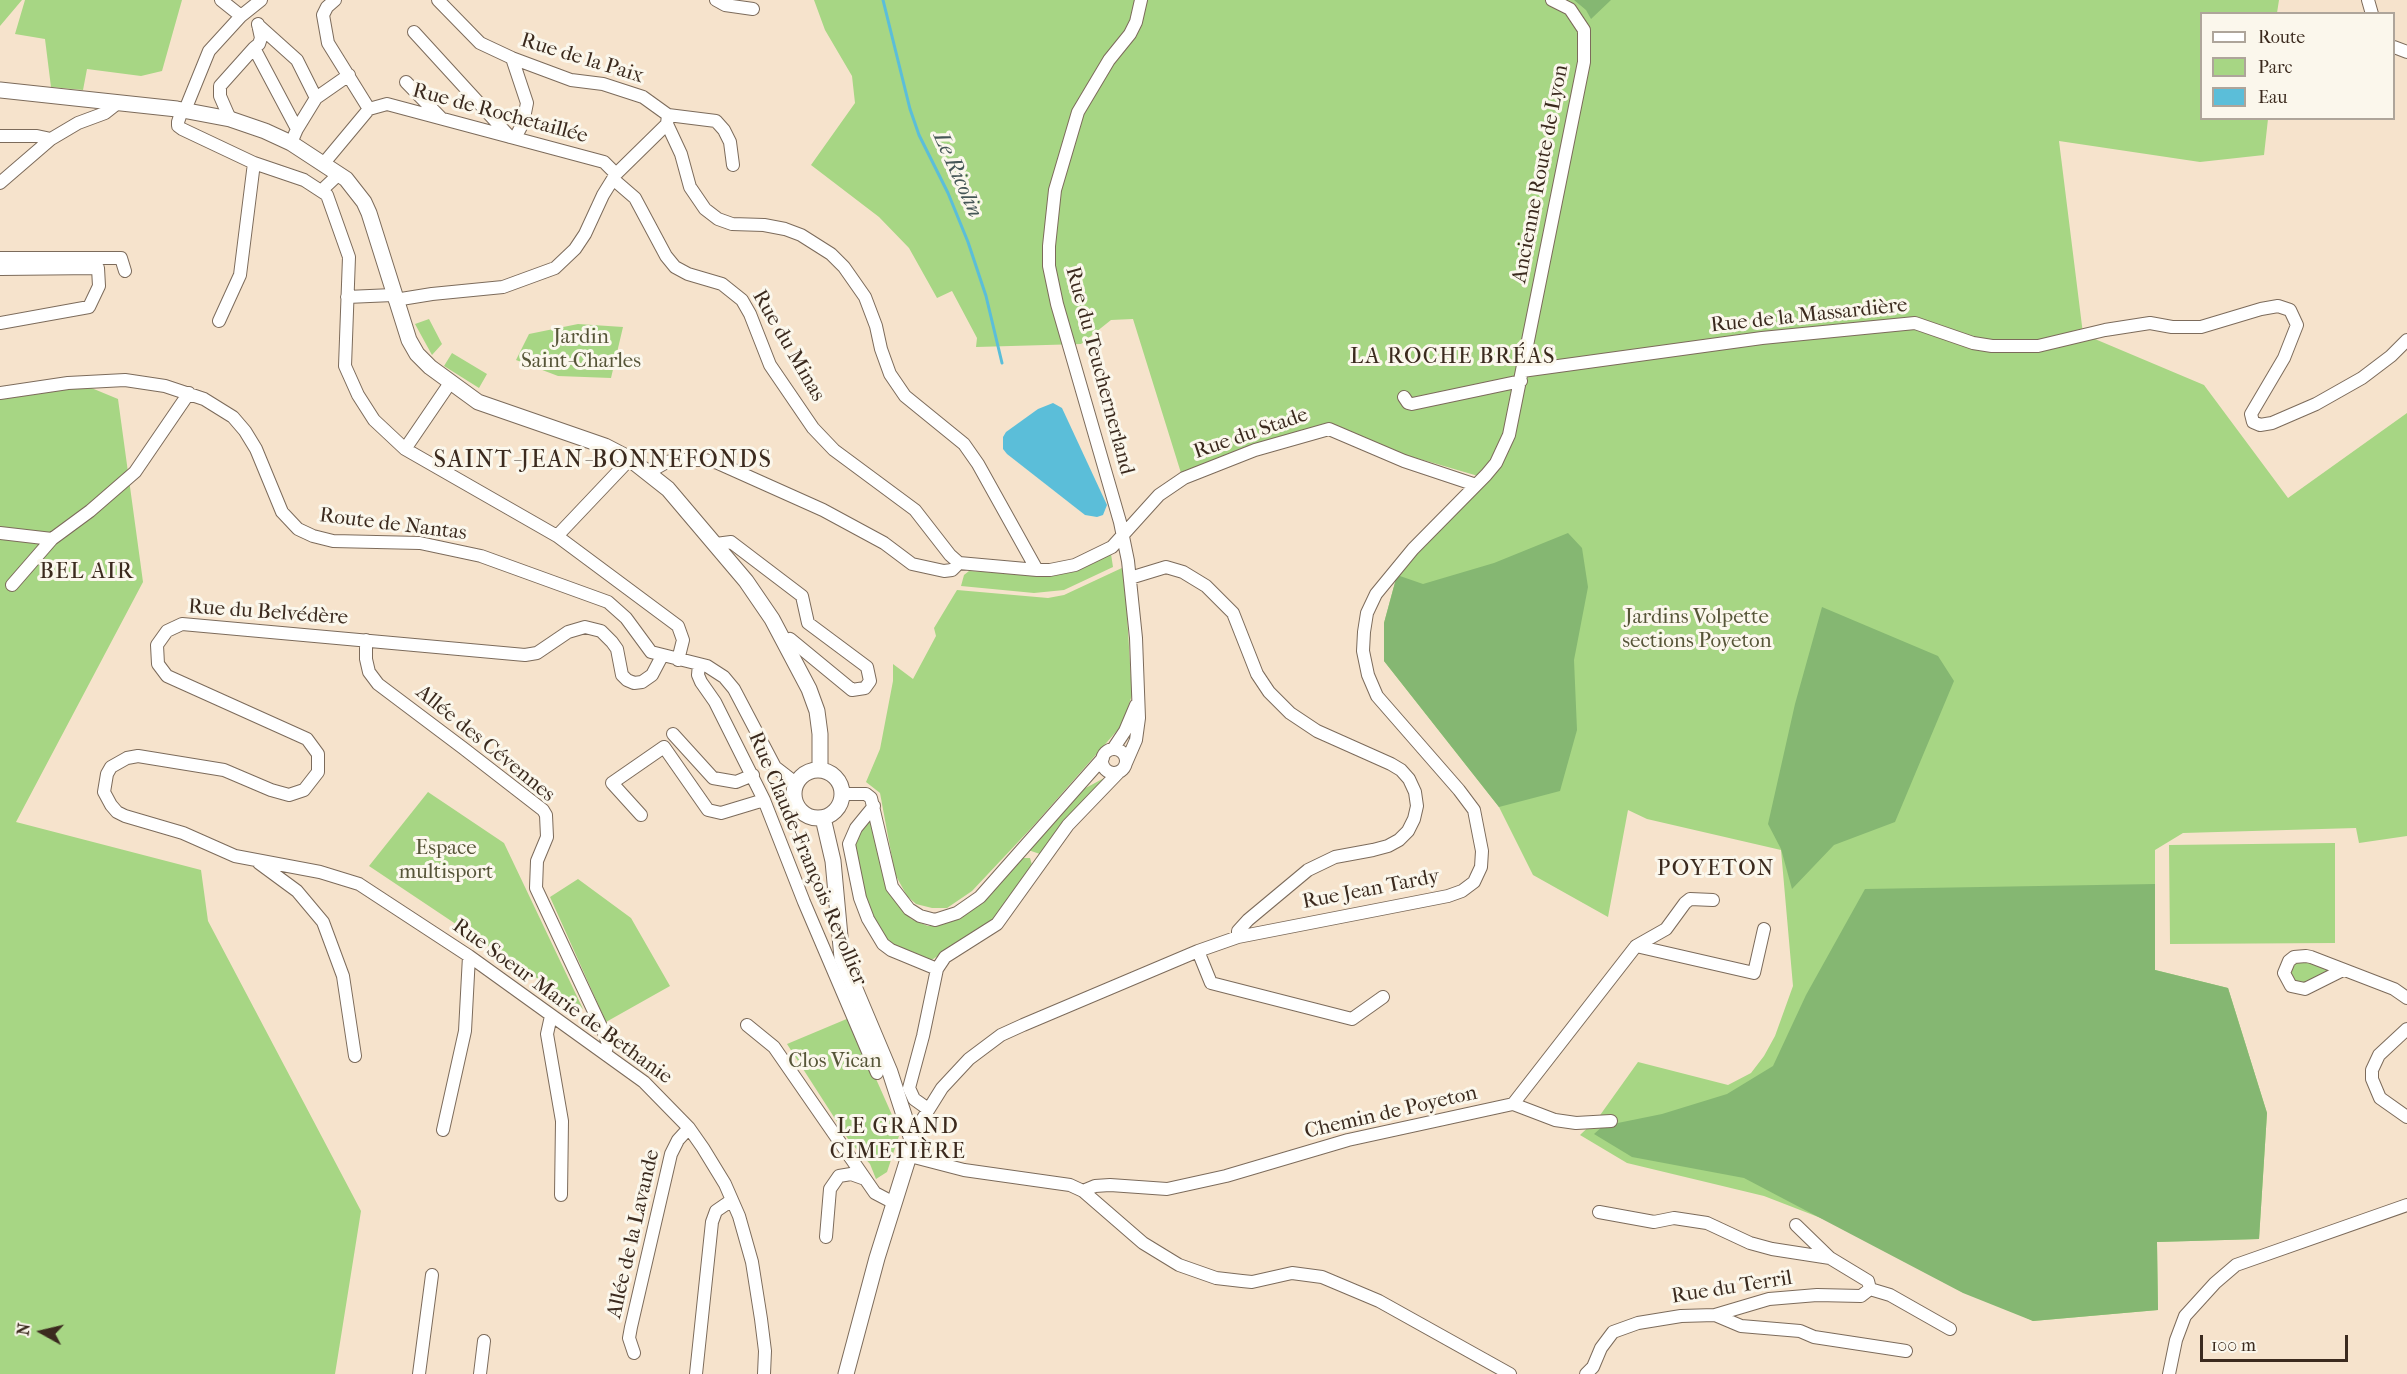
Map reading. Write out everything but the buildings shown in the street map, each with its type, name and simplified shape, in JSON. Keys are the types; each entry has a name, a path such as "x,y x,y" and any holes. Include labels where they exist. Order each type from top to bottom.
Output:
{"main road":[{"path":"0,90 183,110 230,119 265,131 294,136 354,187 369,213 394,298 409,340 417,354 450,383 478,402 605,446 630,459 656,480 716,544 752,590 804,679 817,711 822,753 820,770"},
{"path":"820,770 833,775 841,787 842,794 842,800 835,812 823,818 808,816 802,812 795,799 796,784 806,773 820,770"},
{"path":"823,818 833,861 842,958 890,1072 913,1143 846,1374"}],"street":[{"path":"221,0 258,24 297,60 316,98"},
{"path":"261,0 243,14 209,51 178,122 182,129 254,163 304,180 327,195 349,257 345,366 358,395 374,420 405,449 557,536 678,626 683,640 678,660"},
{"path":"324,163 369,109 328,43 323,19 324,11 335,0"},
{"name":"Rue de la Paix","path":"438,0 480,43 512,58 571,80 603,84 643,97 668,119"},
{"path":"716,0 725,5 753,9"},
{"name":"Rue du Teuchernerland","path":"1118,769 1136,740 1139,699 1130,578 1124,537 1057,304 1049,266 1048,246 1056,190 1078,111 1103,69 1130,34 1136,22 1141,0"},
{"name":"Ancienne Route de Lyon","path":"1521,376 1586,46 1584,30 1577,18 1570,9 1552,0"},
{"path":"230,119 220,96 220,86 259,44 261,38 258,24"},
{"path":"414,32 512,137 524,123 527,103 512,58"},
{"path":"254,48 294,136"},
{"path":"294,136 316,98 349,75"},
{"path":"406,82 441,118"},
{"path":"0,183 51,139 78,123 105,113 119,102"},
{"name":"Rue de Rochetaillée","path":"369,109 387,104 604,162 615,176"},
{"path":"347,297 394,298 503,287 555,268 575,249 585,234 603,195 615,176 668,119 705,118 716,121 730,142 732,165"},
{"path":"668,119 690,187 705,209 718,219 732,224 764,225 801,235 831,254 844,267 865,297 890,374 905,396 964,444 978,464 1036,570"},
{"path":"0,136 37,136 51,139"},
{"path":"219,321 240,275 254,163"},
{"path":"322,190 339,174"},
{"name":"Rue du Minas","path":"615,176 635,198 666,256 675,267 688,274 722,284 742,300 771,365 813,428 850,463 915,510 950,555 959,562"},
{"path":"0,258 121,258 125,271"},
{"path":"0,269 98,268 99,286 89,307 0,323"},
{"name":"Rue de la Massardière","path":"1521,376 1762,338 1915,323 1973,344 2038,346 2105,330 2150,323 2172,327 2201,327 2278,306 2290,310 2297,325 2284,358 2251,414 2253,422 2260,425 2272,423 2316,404 2362,378 2391,356 2407,340"},
{"path":"1404,397 1408,403 1416,403 1521,376"},
{"name":"Rue Jean Tardy","path":"910,1130 917,1128 942,1088 955,1073 969,1059 1001,1035 1198,951 1238,937 1448,896 1462,891 1474,882 1481,867 1482,851 1474,810 1377,696 1368,675 1363,651 1367,614 1376,594 1413,549 1496,463 1509,435 1521,376"},
{"name":"Route de Nantas","path":"0,393 68,383 109,380 142,382 189,393 220,408 233,417 256,449 282,512 306,533 344,542 420,543 481,556 608,602 626,618 646,648 662,656 699,664 714,670 730,682 775,768 796,784"},
{"path":"405,449 450,383"},
{"path":"12,585 52,539 90,511 135,472 189,393"},
{"name":"Rue du Stade","path":"959,562 1036,570 1076,565 1112,547 1124,537 1159,495 1184,478 1242,454 1329,429 1385,454 1476,485"},
{"path":"557,536 630,459"},
{"path":"656,480 667,462 705,460 718,463 823,510 884,543 912,564 944,571 952,570 959,562"},
{"path":"0,532 52,539"},
{"path":"716,544 731,542 802,596 808,623 867,667 870,681 865,688 852,690 790,639 785,643"},
{"path":"1130,578 1166,567 1183,572 1206,586 1233,613 1257,674 1269,692 1290,714 1317,731 1391,764 1409,779 1415,792 1417,806 1414,819 1399,840 1373,850 1335,857 1308,870 1248,920 1238,931 1238,937"},
{"name":"Rue du Belvédère","path":"196,838 117,812 104,792 107,774 111,767 127,758 138,756 214,768 289,795 297,794 309,785 318,772 320,762 314,746 298,734 167,676 158,664 157,645 161,636 173,627 192,624 525,655 537,654 568,632 585,627 601,632 612,642 622,675 634,683 642,682 652,675 662,656"},
{"name":"Allée des Cévennes","path":"366,640 369,672 378,684 499,775 543,810 546,815 548,837 537,861 536,888 605,1035 608,1044 605,1053"},
{"name":"Rue Claude-François Revollier","path":"699,664 698,675 701,682 715,702 753,775 877,1073"},
{"name":"Rue du Teuchernerland","path":"874,806 883,855 892,887 909,909 920,916 935,920 957,913 980,897 1108,754 1125,731 1139,699"},
{"path":"674,734 712,778 736,782 753,775"},
{"path":"641,815 612,783 664,747 708,810 721,813 764,800"},
{"path":"928,1109 914,1099 909,1088 937,969 945,957 997,924 1053,844 1118,769 1123,753 1108,754 1103,764 1118,769"},
{"path":"1084,780 1118,769"},
{"path":"842,794 866,794 872,798 874,806 856,828 849,844 860,898 868,920 883,944 891,950 937,969"},
{"name":"Rue Soeur Marie de Bethanie","path":"196,838 235,856 320,872 359,884 469,956 644,1082 689,1128 725,1184 732,1200 745,1234 752,1262 762,1319 765,1351 764,1374"},
{"path":"255,860 297,891 323,922 343,976 355,1056"},
{"path":"1611,1121 1576,1123 1555,1120 1513,1104 1636,946 1666,929 1685,903 1690,900 1713,900"},
{"path":"1636,946 1754,973 1764,929"},
{"path":"1198,951 1211,983 1352,1019 1383,996"},
{"path":"442,1130 465,1031 469,956"},
{"path":"2343,970 2394,989 2407,998"},
{"path":"551,1016 547,1034 562,1120 561,1195"},
{"path":"747,1025 774,1047 875,1193 894,1203"},
{"path":"2407,1029 2379,1054 2372,1070 2372,1079 2380,1098 2407,1117"},
{"name":"Chemin de Poyeton","path":"1083,1191 1095,1186 1110,1185 1167,1190 1226,1176 1348,1140 1513,1104"},
{"name":"Allée de la Lavande","path":"634,1353 629,1338 631,1326 671,1154 678,1140 689,1128"},
{"path":"910,1156 964,1170 1062,1183 1083,1191 1143,1243 1179,1265 1216,1278 1252,1282 1292,1273 1322,1277 1387,1305 1510,1374"},
{"path":"826,1237 831,1189 839,1176 851,1174 865,1179"},
{"path":"696,1374 712,1222 716,1211 732,1200"},
{"path":"2169,1374 2176,1340 2185,1316 2215,1283 2236,1265 2407,1205"},
{"path":"1599,1212 1654,1222 1674,1218 1707,1223 1750,1243 1772,1249 1830,1258"},
{"path":"1796,1226 1830,1258 1868,1281 1870,1289 1890,1294 1950,1329"},
{"path":"419,1374 432,1275"},
{"name":"Rue du Terril","path":"1586,1374 1593,1367 1601,1348 1613,1332 1638,1323 1715,1315 1769,1299 1817,1295 1861,1296 1870,1289"},
{"path":"1715,1315 1741,1326 1800,1331 1814,1337 1906,1351"},
{"path":"480,1374 484,1341"}],"green space":[{"path":"0,0 22,0 0,26"},
{"path":"25,0 182,0 162,71 141,76 87,69 83,90 51,87 45,39 15,34"},
{"name":"Jardins Volpette sections Poyeton","path":"814,0 2279,0 2277,12 2200,12 2200,120 2268,120 2264,155 2200,162 2059,141 2083,334 2204,385 2288,498 2407,413 2407,836 2359,843 2356,828 2183,833 2155,850 2155,970 2228,988 2267,1113 2259,1239 2157,1242 2158,1310 2033,1321 1826,1220 1764,1196 1627,1163 1580,1135 1598,1118 1638,1062 1728,1085 1751,1073 1764,1056 1775,1036 1793,986 1781,850 1647,819 1628,810 1608,917 1533,875 1499,807 1384,661 1384,623 1397,575 1485,478 1399,453 1331,424 1181,473 1133,319 1111,320 1081,344 976,347 977,338 952,291 937,298 909,248 879,217 811,165 855,103 852,76 825,30"},
{"path":"1574,0 1611,0 1591,19 1586,10"},
{"path":"429,319 442,344 432,355 415,324"},
{"name":"Jardin Saint-Charles","path":"578,324 623,327 611,378 558,376 516,360 529,334"},
{"path":"452,353 487,374 479,388 444,366"},
{"path":"0,387 89,387 118,399 143,582 16,822 201,870 208,921 361,1211 335,1374 0,1374"},
{"path":"1568,533 1582,548 1588,587 1574,660 1577,730 1560,791 1499,807 1384,661 1384,623 1397,575 1423,584 1494,563"},
{"path":"1111,554 1113,567 1064,590 1034,593 961,586 964,575 969,571 1038,575"},
{"path":"1124,567 1132,695 1122,725 1035,824 972,891 947,908 932,908 916,904 907,896 895,874 880,793 866,782 880,749 893,681 893,664 913,679 936,636 934,628 957,590 1048,598 1064,595"},
{"path":"1822,607 1938,656 1954,681 1895,822 1834,845 1792,889 1781,849 1768,824 1795,704"},
{"path":"1106,777 1040,854 1028,850 1082,790"},
{"name":"Espace multisport","path":"428,792 504,843 583,1009 369,866"},
{"path":"870,819 873,823 889,893 911,919 928,926 938,926 951,921 1022,858 1030,858 1032,865 996,918 930,961 892,947 867,912 853,844"},
{"path":"2335,843 2335,943 2170,944 2169,845"},
{"name":"Espace multisport","path":"578,879 631,918 670,986 606,1022 550,897"},
{"path":"2155,884 2155,970 2228,988 2267,1113 2259,1239 2157,1242 2158,1310 2033,1321 1963,1293 1744,1178 1632,1157 1594,1134 1603,1126 1662,1114 1727,1094 1773,1066 1806,995 1865,889"},
{"path":"2304,960 2331,970 2308,985 2290,979 2292,963"},
{"name":"Clos Vican","path":"849,1018 900,1133 887,1172 876,1179 870,1164 850,1142 787,1044"}],"water":[{"path":"1053,403 1062,408 1107,505 1103,515 1097,517 1085,515 1003,449 1003,437 1006,432 1038,409"}],"waterway":[{"name":"Le Ricolin","path":"883,0 910,109 919,135 948,193 968,242 986,296 1002,363"}],"district":[{"name":"LA ROCHE BRÉAS","path":"1453,358"},
{"name":"SAINT-JEAN-BONNEFONDS","path":"603,461"},
{"name":"BEL AIR","path":"87,573"},
{"name":"POYETON","path":"1716,870"},
{"name":"LE GRAND CIMETIÈRE","path":"898,1140"}]}
